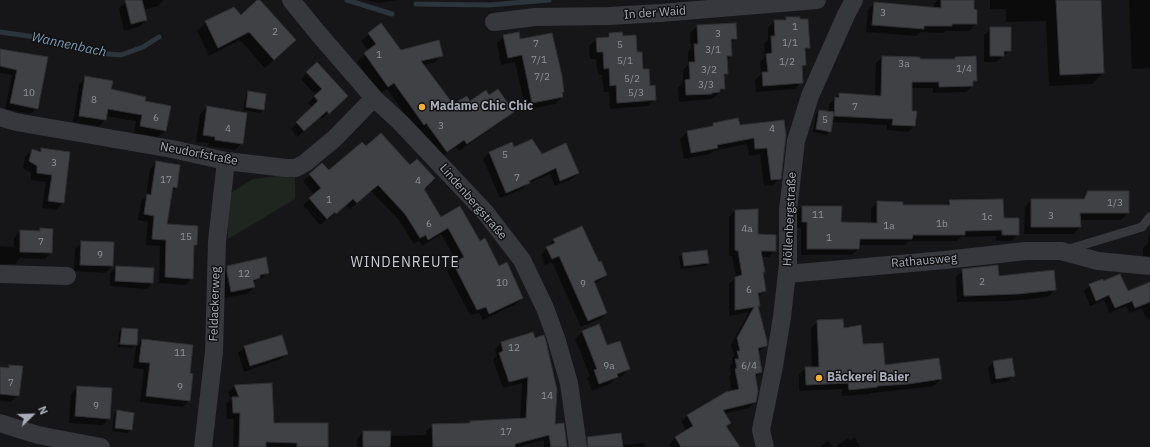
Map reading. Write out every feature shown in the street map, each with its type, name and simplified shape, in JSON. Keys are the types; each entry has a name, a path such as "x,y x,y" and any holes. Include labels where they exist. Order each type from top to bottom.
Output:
{"street":[{"name":"Lindenbergstraße","path":"291,0 374,98 401,123 485,212 522,260 556,338 569,383 578,447"},
{"name":"In der Waid","path":"494,22 535,17 609,16 660,13 817,0"},
{"name":"Höllenbergstraße","path":"765,447 761,430 778,345 787,274 788,210 796,141 810,96 854,0"},
{"name":"Neudorfstraße","path":"0,117 16,122 172,149 226,161 296,168 305,163 334,139 374,98"},
{"name":"Feldackerweg","path":"203,447 214,352 217,241 226,161"},
{"name":"Rathausweg","path":"787,274 1026,251 1062,251 1098,261 1150,266"},
{"path":"0,274 67,276"},
{"path":"0,423 38,435 101,447"}],"lane":[{"name":"Rathausweg","path":"1062,251 1142,227 1150,217"}],"shaded area":[{"path":"295,174 295,199 228,239 226,207 232,192 253,179"}],"building":[{"path":"125,0 142,0 147,20 131,24"},
{"path":"257,0 260,0 296,40 274,60 249,32 218,48 205,21 234,7 241,15"},
{"path":"941,0 974,0 974,9 977,10 977,24 924,26 924,29 872,25 874,2 941,8"},
{"path":"1056,0 1101,0 1104,73 1060,75"},
{"path":"786,17 800,17 800,19 808,19 810,48 805,48 806,65 802,66 803,83 763,86 762,72 768,72 766,54 772,53 771,36 775,36 774,20 786,20"},
{"path":"381,23 401,50 439,40 443,56 421,61 453,104 467,96 470,101 486,90 489,95 498,89 514,112 467,144 464,140 447,152 426,123 424,125 394,83 388,87 364,53 376,44 368,33"},
{"path":"736,23 737,39 731,39 732,56 727,56 728,74 724,74 725,89 720,89 720,92 712,94 686,95 685,80 690,79 689,62 695,62 694,44 698,44 697,25"},
{"path":"990,27 1011,27 1011,51 1004,51 1004,56 990,56"},
{"path":"519,32 520,39 552,33 562,76 564,92 562,92 563,97 532,103 522,55 508,58 503,35"},
{"path":"622,32 623,36 636,35 637,52 642,52 643,69 649,69 650,86 655,85 656,100 617,103 616,85 610,86 609,68 604,69 603,52 597,52 596,38 609,37 609,33"},
{"path":"0,49 48,57 38,109 10,103 17,70 0,66"},
{"path":"882,56 920,57 920,59 955,59 955,57 976,56 977,81 973,81 973,86 939,87 939,82 912,82 912,111 917,111 915,126 892,125 893,119 834,116 835,97 839,98 839,93 881,96"},
{"path":"317,62 348,96 329,114 327,111 304,131 296,122 318,101 314,96 322,89 306,72"},
{"path":"85,76 113,81 111,89 146,97 145,101 171,106 166,131 140,126 142,115 108,109 106,120 79,116"},
{"path":"248,91 266,94 264,110 246,107"},
{"path":"207,106 247,113 243,144 215,140 215,137 203,135"},
{"path":"819,110 834,112 831,132 816,129"},
{"path":"738,118 740,125 784,120 786,136 781,179 771,180 767,148 755,149 754,138 717,145 718,148 691,153 687,131 713,126 713,123"},
{"path":"381,133 410,165 417,159 435,178 424,189 441,217 460,206 480,241 485,238 499,266 507,262 523,298 489,314 486,307 477,310 453,263 464,257 448,228 428,240 426,235 420,238 405,214 378,185 357,203 353,199 336,214 335,212 327,219 313,203 309,198 321,188 309,174 322,163 329,170 362,142 366,146"},
{"path":"532,139 542,154 566,143 579,173 560,181 556,168 529,181 530,183 506,193 489,152 512,142 514,147"},
{"path":"41,148 70,152 64,203 48,201 52,175 37,173 37,166 29,161 32,149 41,152"},
{"path":"156,161 180,165 177,188 173,187 167,224 198,226 197,245 194,245 193,279 165,277 166,240 152,239 154,216 144,214 147,194 151,195"},
{"path":"1088,191 1129,191 1129,213 1080,213 1081,227 1031,227 1031,199 1084,199"},
{"path":"1003,199 1004,218 1019,218 1019,235 1002,235 1002,230 965,231 965,235 913,235 912,239 860,239 859,249 807,249 807,222 802,222 802,206 842,206 841,222 877,223 877,201 903,202 903,205 950,205 949,200"},
{"path":"758,209 758,234 776,235 776,251 761,251 765,272 763,272 766,291 758,293 760,306 758,306 767,346 758,348 762,372 755,374 758,391 756,402 723,410 731,423 726,426 740,447 681,447 675,437 693,426 687,415 726,392 739,389 735,369 737,368 735,359 739,359 737,351 740,351 737,338 754,307 735,310 735,277 742,275 738,251 735,250 735,210"},
{"path":"582,226 599,262 601,261 607,275 594,281 607,313 588,321 559,256 552,259 546,247 555,243 553,239"},
{"path":"40,228 53,229 52,253 20,252 20,230 40,231"},
{"path":"81,241 114,242 113,266 80,265"},
{"path":"707,250 709,263 684,266 682,253"},
{"path":"266,257 269,273 260,275 260,278 253,280 255,287 231,292 227,266"},
{"path":"998,265 999,276 1054,270 1056,290 1018,294 964,296 962,269"},
{"path":"116,266 154,268 153,283 115,281"},
{"path":"1120,274 1128,291 1150,282 1150,302 1135,308 1132,301 1115,308 1109,295 1096,301 1089,284 1103,279 1103,281"},
{"path":"843,319 844,328 861,325 863,344 883,343 885,365 939,358 942,379 849,390 848,383 806,385 805,367 819,367 817,320"},
{"path":"599,324 607,345 620,341 630,369 617,374 618,377 599,384 594,370 597,369 582,331"},
{"path":"122,328 138,329 137,345 120,344"},
{"path":"533,332 535,338 544,335 546,341 557,390 555,424 564,423 567,447 551,447 549,435 515,444 515,447 433,447 432,424 470,423 470,421 526,418 528,377 509,382 499,353 503,351 501,342"},
{"path":"282,335 288,354 250,366 244,346"},
{"path":"142,339 193,345 190,373 193,374 190,401 146,396 150,363 139,362"},
{"path":"1012,358 1015,376 996,379 993,361"},
{"path":"9,365 23,366 19,396 0,394 0,367 9,368"},
{"path":"272,383 274,423 328,423 328,447 297,447 297,443 266,442 266,447 239,447 240,413 233,413 232,397 239,397 234,385"},
{"path":"77,386 112,388 110,419 75,416"},
{"path":"117,410 134,413 132,430 115,428"},
{"path":"363,431 391,431 390,447 363,447"},
{"path":"621,433 623,447 588,447 587,437"}],"waterway":[{"name":"Wannenbach","path":"347,0 392,14"},
{"name":"Wannenbach","path":"416,4 489,5 549,0"},
{"name":"Wannenbach","path":"0,32 42,38 96,53 121,55 143,47 159,37"}],"place":[{"name":"Madame Chic Chic","path":"422,107"},
{"name":"Bäckerei Baier","path":"819,378"}],"district":[{"name":"WINDENREUTE","path":"405,263"}]}
